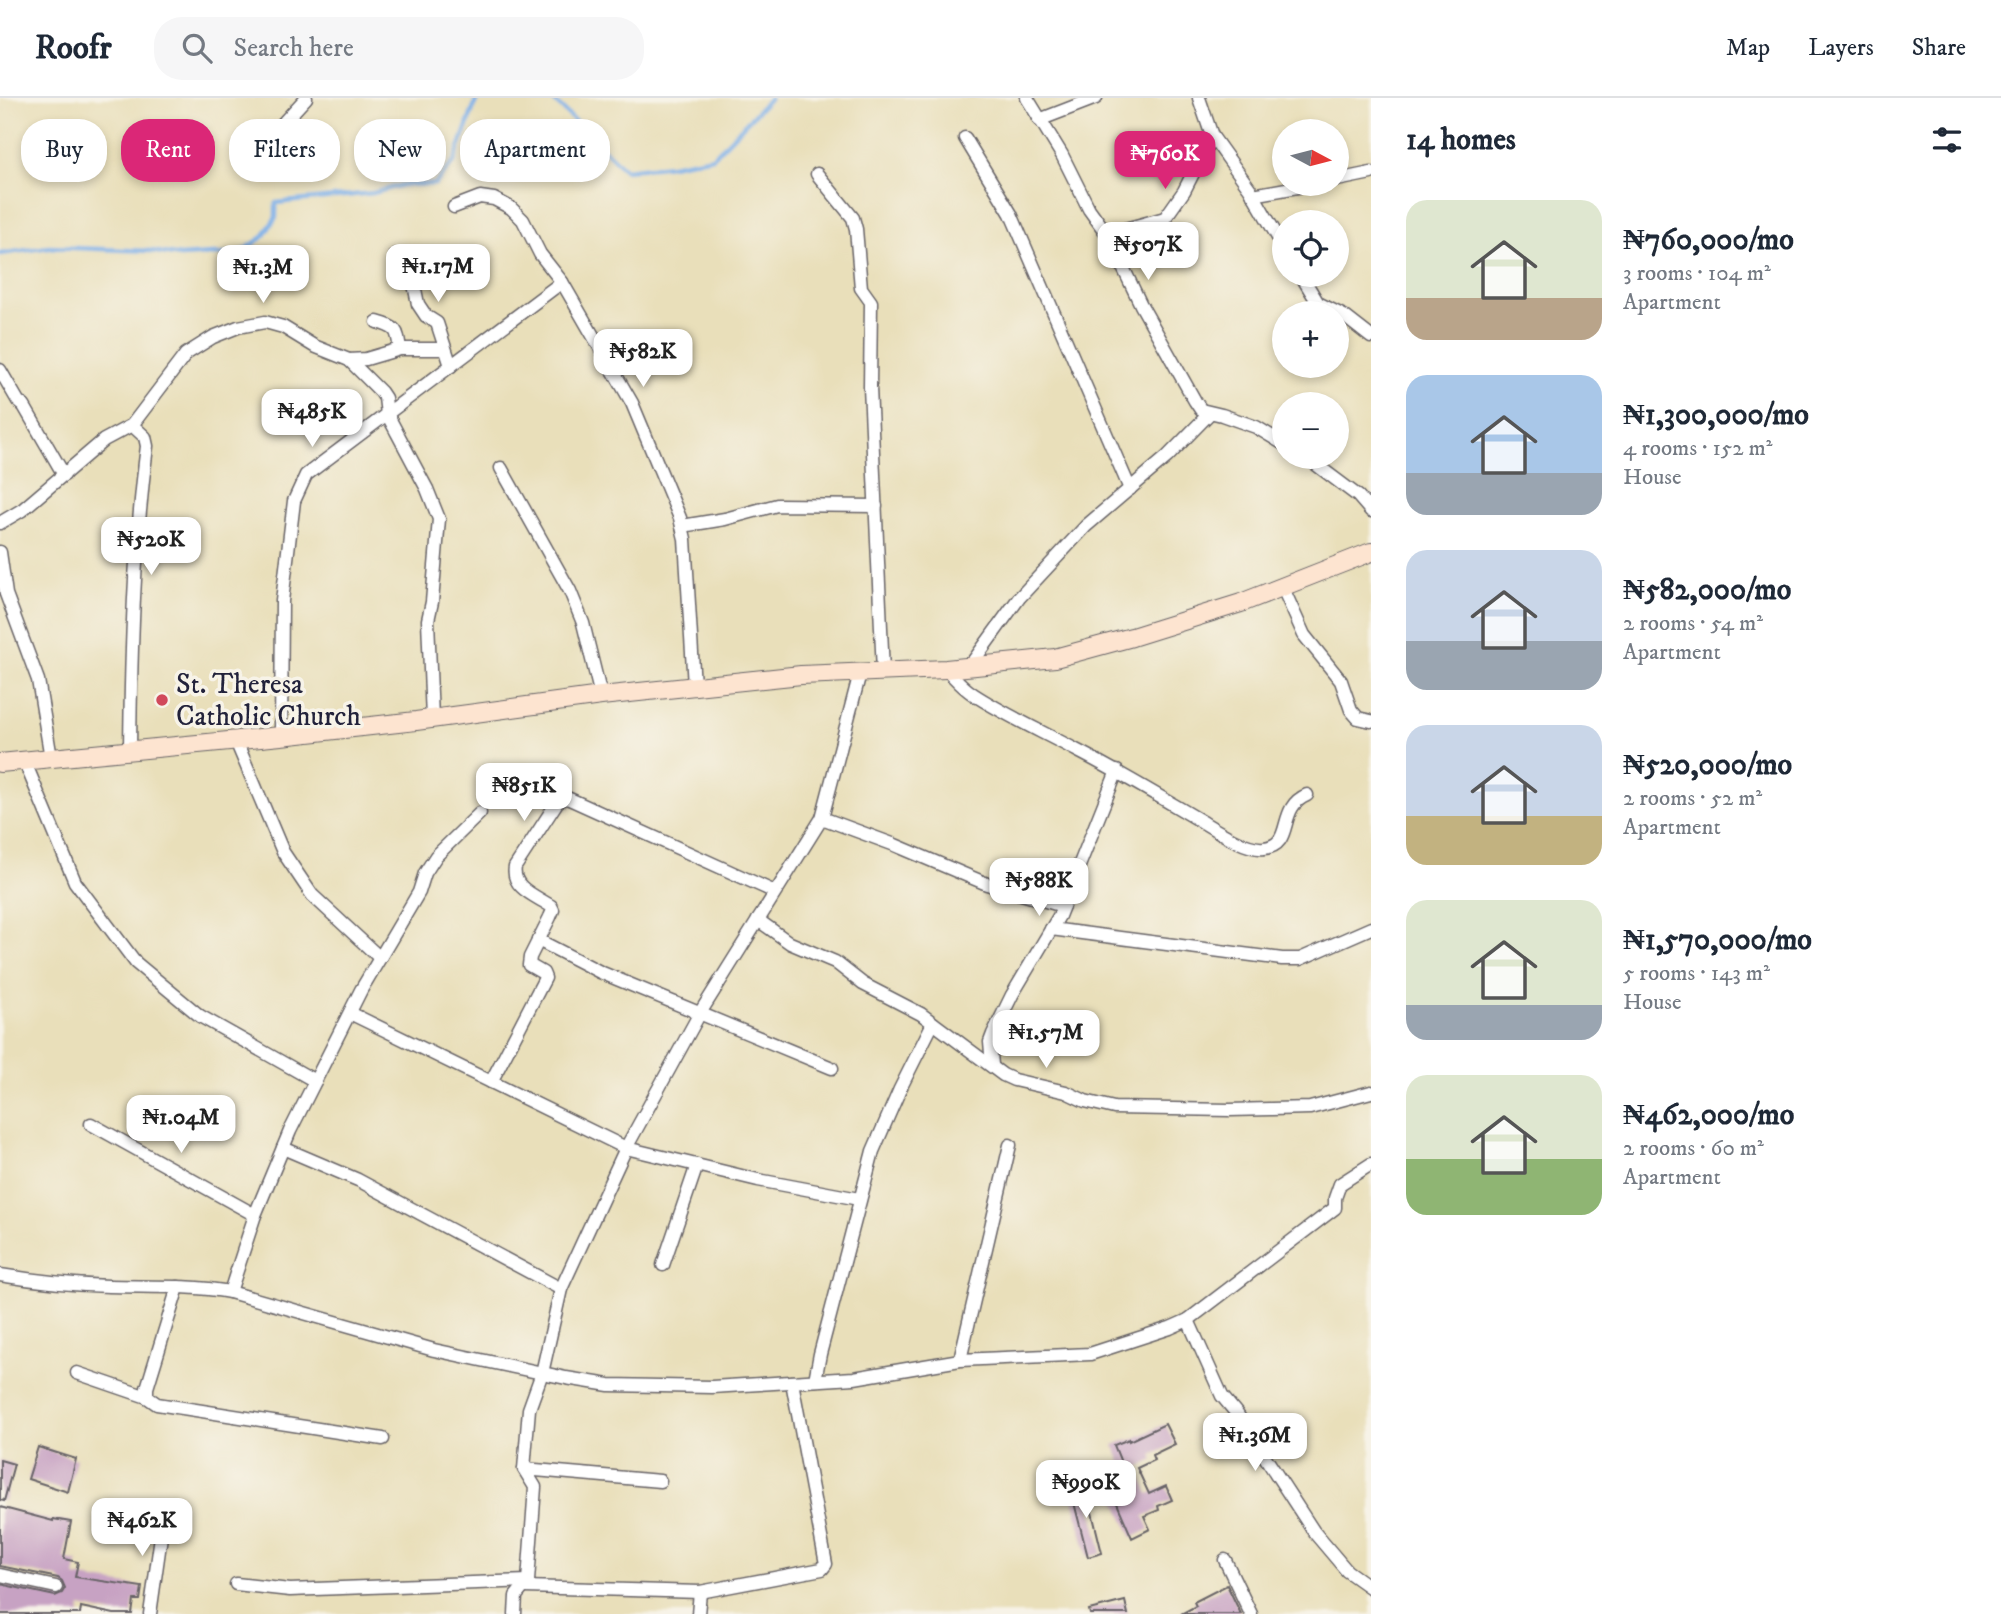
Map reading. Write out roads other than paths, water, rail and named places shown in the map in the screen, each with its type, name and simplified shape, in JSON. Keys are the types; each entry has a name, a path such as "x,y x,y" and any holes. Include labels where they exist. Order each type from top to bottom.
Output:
{"street":[{"path":"287,119 306,98"},
{"path":"1027,98 1062,155 1089,209 1107,234 1141,305 1201,410 1256,427 1272,437"},
{"path":"1040,120 1096,98"},
{"path":"1199,98 1212,136 1272,227"},
{"path":"1107,234 1166,218 1184,191 1212,136"},
{"path":"965,138 1011,214 1130,489"},
{"path":"1349,178 1371,173"},
{"path":"817,174 853,218 861,288 871,302 870,387 883,672"},
{"path":"1253,195 1272,192"},
{"path":"454,208 480,197 494,199 512,208 523,220 540,254 562,282 632,403 685,539 694,686"},
{"path":"396,255 402,267 411,270 418,304 426,316 437,323 451,366"},
{"path":"281,736 282,601 294,501 306,475 562,282"},
{"path":"1308,287 1318,303 1344,316 1371,337"},
{"path":"0,523 22,510 104,440 132,425 186,354 213,337 238,327 265,322 283,327 314,346 349,360 385,398 387,414 427,489 439,519 428,621 432,719"},
{"path":"377,322 392,327 398,333 400,349"},
{"path":"349,360 366,359 400,349 445,349"},
{"path":"0,370 64,475"},
{"path":"969,667 1018,598 1086,526 1167,457 1210,413"},
{"path":"130,751 131,629 139,508 147,446 145,438 132,425"},
{"path":"501,468 570,590 583,623 601,696"},
{"path":"1322,469 1358,496 1371,511"},
{"path":"682,526 725,519 777,505 876,506"},
{"path":"0,552 6,594 38,680 51,758"},
{"path":"0,764 281,736 601,696 801,675 946,669 1055,658 1241,603 1371,552"},
{"path":"1282,586 1304,635 1341,681 1351,710 1358,718 1371,721"},
{"path":"946,669 972,693 1250,846 1264,848 1274,845 1283,836 1289,810 1297,799 1307,795"},
{"path":"515,1614 516,1596 526,1584 535,1487 524,1469 529,1409 542,1373 561,1289 626,1148 700,1013 822,818 860,673"},
{"path":"236,741 283,852 312,895 380,958"},
{"path":"24,761 75,882 136,963 200,1016 315,1081"},
{"path":"992,1065 990,1042 993,1034 1063,906 1118,771"},
{"path":"491,1082 545,978 543,973 529,965 530,957 553,910 517,884 513,875 515,867 558,801 567,798 775,892"},
{"path":"229,1292 290,1131 350,1013 419,892 430,864 480,813"},
{"path":"822,818 987,884 1063,906"},
{"path":"758,920 790,943 835,962 863,984 920,1014 1003,1074 1014,1080 1062,1091 1084,1101 1114,1108 1230,1111 1310,1108 1371,1092"},
{"path":"1051,929 1282,959 1300,959 1371,928"},
{"path":"538,940 600,972 832,1068"},
{"path":"350,1013 626,1148 758,1180 859,1199"},
{"path":"816,1380 820,1354 873,1151 933,1023"},
{"path":"91,1124 256,1215"},
{"path":"960,1360 1010,1145"},
{"path":"284,1148 358,1180 561,1289"},
{"path":"0,1275 106,1286 178,1287 229,1292 434,1350 610,1385 712,1387 854,1378 960,1360 1090,1354 1170,1328 1188,1320 1335,1208 1340,1184 1371,1164"},
{"path":"663,1265 696,1165"},
{"path":"147,1397 147,1388 178,1287"},
{"path":"1188,1320 1222,1396 1314,1532 1348,1571 1371,1588"},
{"path":"77,1373 147,1397 157,1404 383,1439"},
{"path":"236,1584 302,1590 526,1584 600,1590 700,1592 822,1569 826,1564 792,1382"},
{"path":"524,1469 660,1481"},
{"path":"150,1614 165,1508"},
{"path":"1225,1560 1251,1614"},
{"path":"0,1576 56,1587"},
{"path":"698,1614 700,1592"}],"waterway":[{"path":"0,254 49,247 151,251 180,256 236,255 263,237 276,217 276,203 373,193 402,185 435,184 454,162 477,98"},
{"path":"551,98 625,170 713,157 770,98"}],"place":[{"name":"St. Theresa Catholic Church","path":"162,700"}]}
